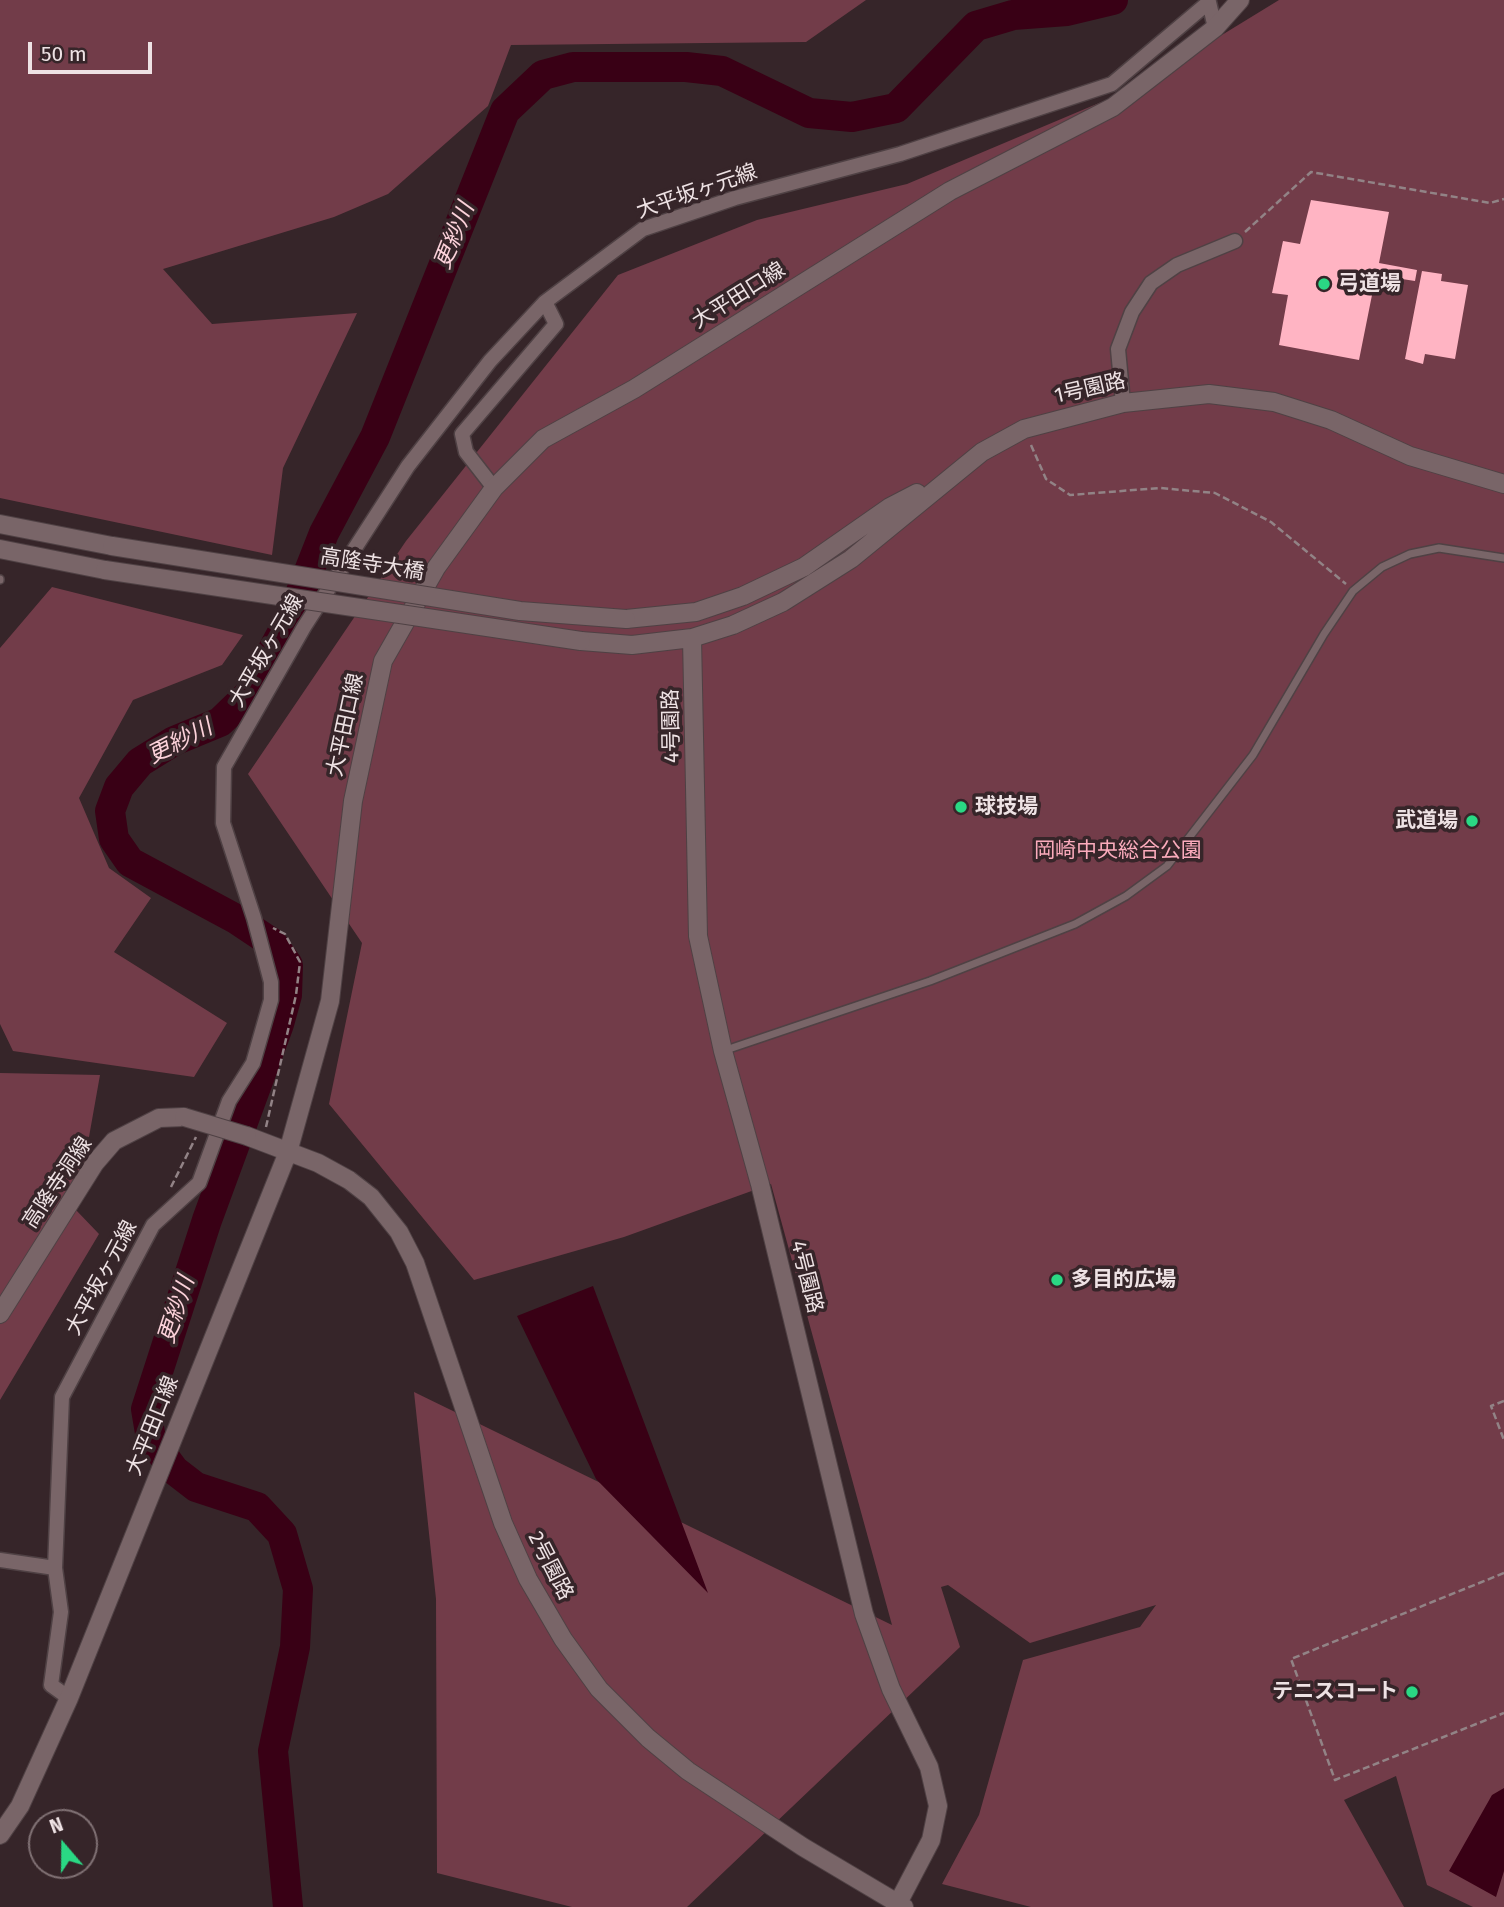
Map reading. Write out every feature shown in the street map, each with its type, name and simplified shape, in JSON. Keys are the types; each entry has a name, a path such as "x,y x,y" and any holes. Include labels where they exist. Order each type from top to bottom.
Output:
{"street":[{"name":"大平田口線","path":"0,1835 20,1806 69,1698 288,1152 330,1000 353,801 383,662 436,568 494,488 543,439 634,389 950,191 1113,107 1214,28 1240,0"},
{"name":"大平坂ヶ元線","path":"1210,1 1214,28"},
{"name":"大平坂ヶ元線","path":"69,1698 51,1685 61,1612 55,1568 62,1397 153,1225 199,1183 229,1101 253,1063 271,1000 271,982 254,918 223,823 224,767 304,627 408,466 490,361 545,302 643,229 735,198 900,154 1112,84 1210,1"},
{"path":"1123,403 1118,349 1132,312 1151,283 1177,265 1235,241"},
{"path":"494,488 466,452 462,434 556,324 545,302"},
{"name":"1号園路","path":"0,549 105,570 581,641 632,645 692,639 733,625 783,602 851,559 945,479 982,452 1024,429 1123,403 1209,394 1274,402 1331,420 1409,456 1504,484"},
{"name":"高隆寺大橋","path":"0,524 112,547 520,611 626,620 696,612 743,596 804,567 890,507 945,479"},
{"name":"4号園路","path":"692,639 698,936 723,1052 760,1184 864,1614 891,1689 929,1767 938,1806 931,1840 901,1905"},
{"name":"2号園路","path":"184,1117 255,1138 288,1152 349,1180 371,1197 399,1232 415,1263 503,1523 528,1579 563,1639 599,1689 648,1738 688,1771 803,1847 901,1905"},
{"name":"高隆寺洞線","path":"0,1314 95,1163 114,1142 159,1118 184,1117"},
{"path":"0,1560 55,1568"}],"lane":[{"path":"723,1052 930,981 1075,924 1126,896 1167,866 1254,755 1324,634 1353,591 1382,567 1420,552 1439,548 1504,558"}],"path":[{"path":"1235,241 1311,172 1490,203 1504,199"},
{"path":"1024,429 1046,479 1070,495 1160,488 1215,493 1271,522 1353,591"},
{"path":"255,1138 277,1077"},
{"path":"178,1171 205,1122"},
{"path":"1504,1401 1491,1406 1504,1440"},
{"path":"1504,1573 1291,1659 1335,1780 1504,1713"}],"green space":[{"path":"0,0 866,0 806,42 511,45 488,106 388,194 334,217 163,269 212,324 357,313 283,468 272,555 0,498"},
{"name":"岡崎中央総合公園","path":"1279,0 1504,0 1504,1907 1473,1907 1427,1885 1396,1776 1344,1800 1404,1907 1031,1907 942,1884 979,1815 1023,1660 1140,1627 1156,1605 1030,1643 948,1585 941,1587 960,1647 687,1907 572,1907 437,1873 436,1599 414,1392 892,1625 771,1184 624,1237 474,1280 329,1104 362,943 248,774 406,541 618,275 757,220 907,184 1137,87"},
{"path":"52,587 243,635 222,665 133,700 79,798 109,868 151,898 114,952 227,1023 194,1077 13,1051 0,1024 0,648"},
{"path":"0,1073 100,1075 76,1210 99,1234 0,1400"}],"shaded area":[{"path":"593,1286 708,1593 596,1479 517,1316"},
{"path":"1504,1788 1504,1871 1496,1897 1449,1871 1492,1795"}],"building":[{"name":"弓道場","path":"1311,200 1389,212 1379,263 1417,270 1415,281 1376,275 1359,360 1279,345 1288,295 1272,293 1283,241 1300,244"},
{"path":"1422,271 1442,274 1441,281 1468,285 1455,359 1425,354 1423,364 1405,359"}],"waterway":[{"name":"更紗川","path":"288,1907 273,1751 295,1647 298,1589 282,1534 257,1507 196,1487 174,1470 151,1439 146,1409 207,1220 279,1024 287,995 288,965 272,943 236,919 130,862 114,839 110,811 119,787 140,762 174,741 220,722 250,693 293,612 324,533 375,437 505,111 543,75 573,67 686,67 722,71 809,113 852,117 896,108 976,26 1013,15 1067,11 1113,0"}],"place":[{"name":"弓道場","path":"1324,284"},
{"name":"球技場","path":"961,807"},
{"name":"武道場","path":"1472,821"},
{"name":"多目的広場","path":"1057,1280"},
{"name":"テニスコート","path":"1412,1692"}]}
